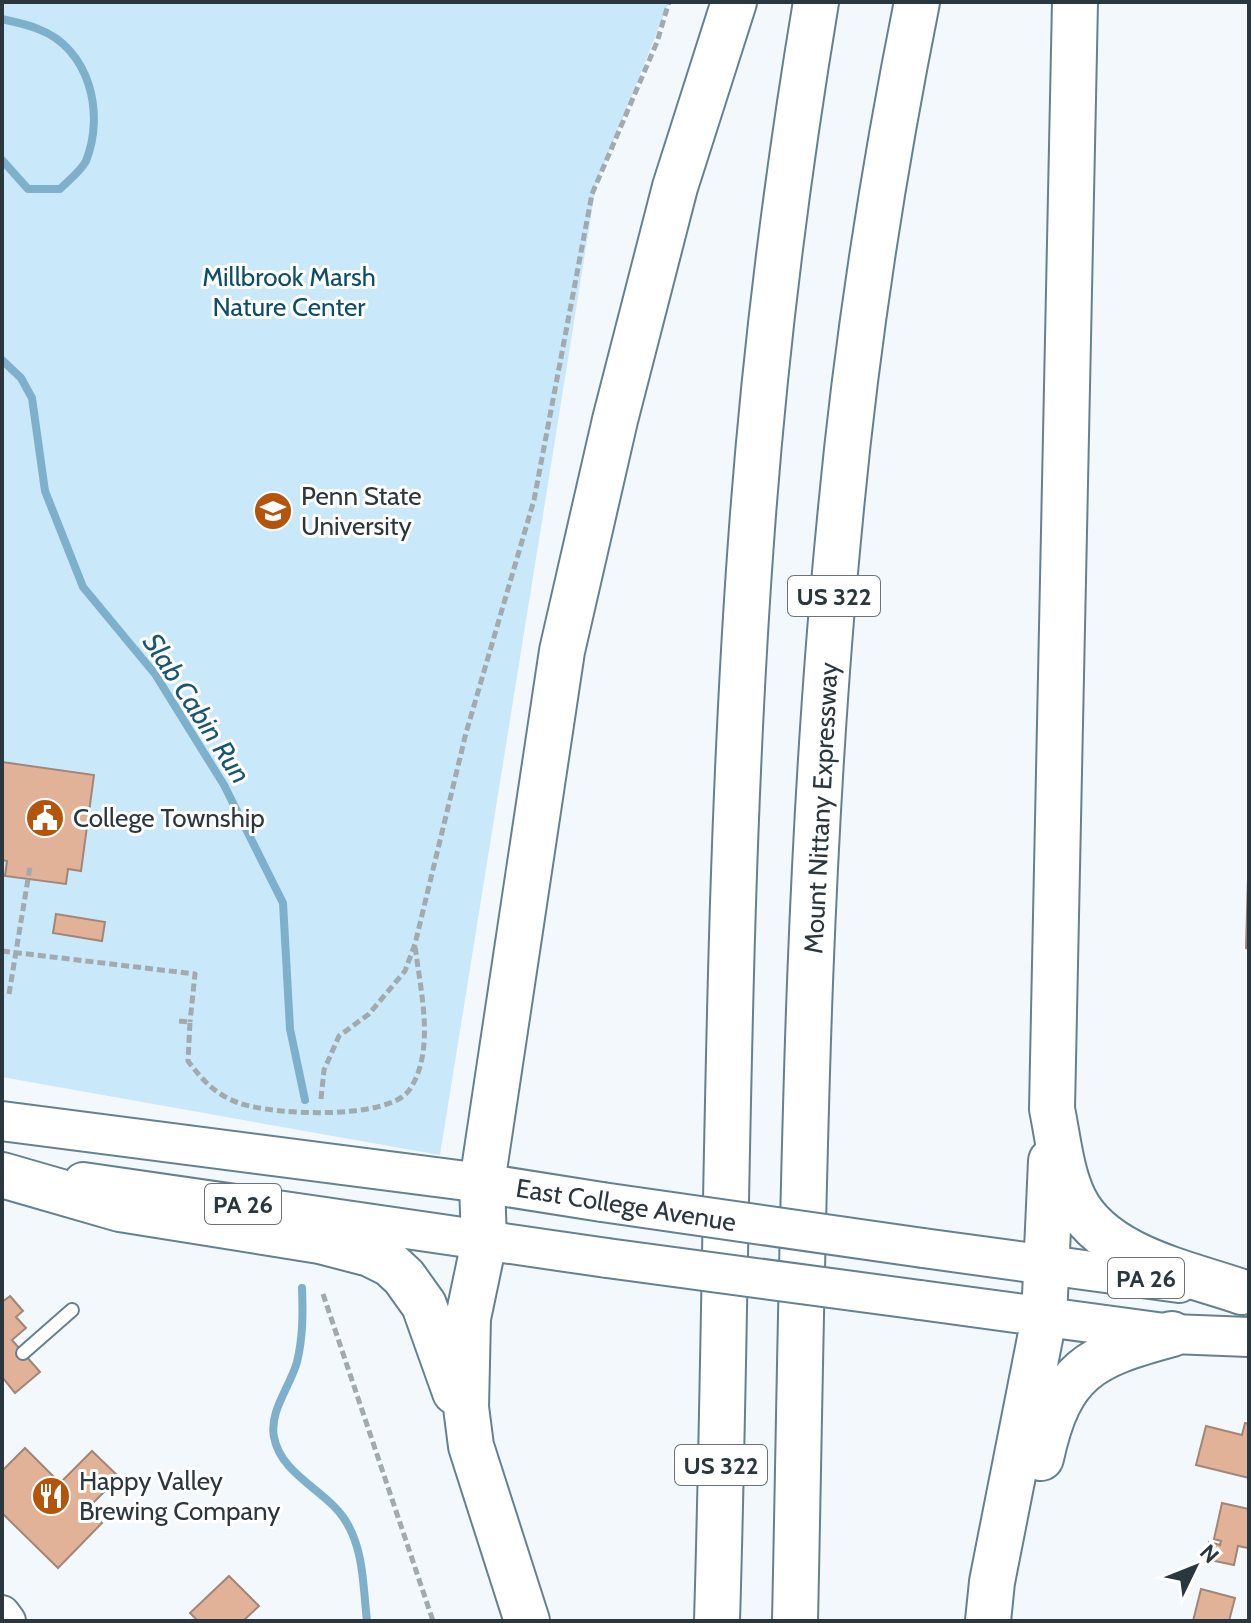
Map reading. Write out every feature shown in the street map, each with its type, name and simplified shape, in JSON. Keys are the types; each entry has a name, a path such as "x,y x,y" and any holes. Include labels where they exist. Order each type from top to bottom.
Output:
{"highway":[{"path":"471,1446 466,1407 468,1318 484,1242 482,1183 562,651 615,420 675,187 734,2"},
{"name":"US 322","path":"717,1621 740,728 751,545 771,325 816,2"},
{"name":"Mount Nittany Expressway","path":"795,1621 802,1194 820,767 848,455 895,113 917,2"},
{"path":"988,1621 992,1582 1044,1318 1049,1264 1075,2"},
{"path":"1052,1109 1074,1201 1101,1232 1133,1251 1246,1293"},
{"path":"2,1172 120,1209 335,1244 390,1264 414,1289 430,1317 527,1621"},
{"path":"996,1621 1013,1588 1054,1407 1091,1363 1115,1351 1172,1334"}],"main road":[{"name":"East College Avenue","path":"2,1121 482,1183 1246,1293"},
{"name":"East College Avenue","path":"2,1172 484,1242 1044,1318 1172,1334 1249,1337"},
{"path":"2,1613 8,1621"}],"lane":[{"path":"23,1353 72,1310"}],"path":[{"path":"321,1099 324,1070 339,1036 378,1004 405,971 415,944 466,733 534,500 592,194 657,42 669,2"},
{"path":"9,994 30,867"},
{"path":"2,951 195,974 188,1061 209,1089 240,1103 275,1111 326,1112 389,1106 408,1093 425,1051 415,944"},
{"path":"179,1021 190,1022"},
{"path":"323,1294 433,1621"}],"green space":[{"name":"Millbrook Marsh Nature Center","path":"2,2 669,2 596,185 440,1155 2,1077"}],"building":[{"name":"College Township","path":"2,762 94,775 81,871 68,869 66,884 5,876 7,861 2,860"},
{"path":"1249,844 1249,949 1246,948"},
{"path":"56,914 105,922 102,941 53,933"},
{"path":"10,1296 23,1311 16,1317 26,1328 12,1340 40,1372 15,1393 2,1377 2,1302"},
{"path":"1245,1423 1249,1424 1249,1478 1196,1465 1206,1426 1242,1435"},
{"name":"Happy Valley Brewing Company","path":"25,1448 60,1483 92,1451 119,1477 87,1509 102,1523 58,1568 2,1513 2,1471"},
{"path":"1222,1503 1249,1509 1248,1548 1238,1546 1234,1565 1205,1559 1209,1542 1220,1545 1221,1541 1214,1539"},
{"path":"229,1576 259,1606 243,1621 198,1621 190,1613"},
{"path":"1201,1589 1235,1598 1229,1621 1193,1621"}],"waterway":[{"name":"Slab Cabin Run","path":"2,19 38,29 56,38 70,51 89,84 94,123 86,161 60,189 28,189 2,160"},
{"name":"Slab Cabin Run","path":"2,360 21,378 32,398 45,491 83,587 155,674 224,785 283,903 290,1029 305,1100"},
{"name":"Slab Cabin Run","path":"302,1288 299,1353 274,1418 274,1437 285,1462 337,1509 351,1531 362,1569 367,1621"}],"place":[{"name":"Penn State University","path":"273,511"},
{"name":"College Township","path":"45,818"},
{"name":"Happy Valley Brewing Company","path":"51,1496"}]}
